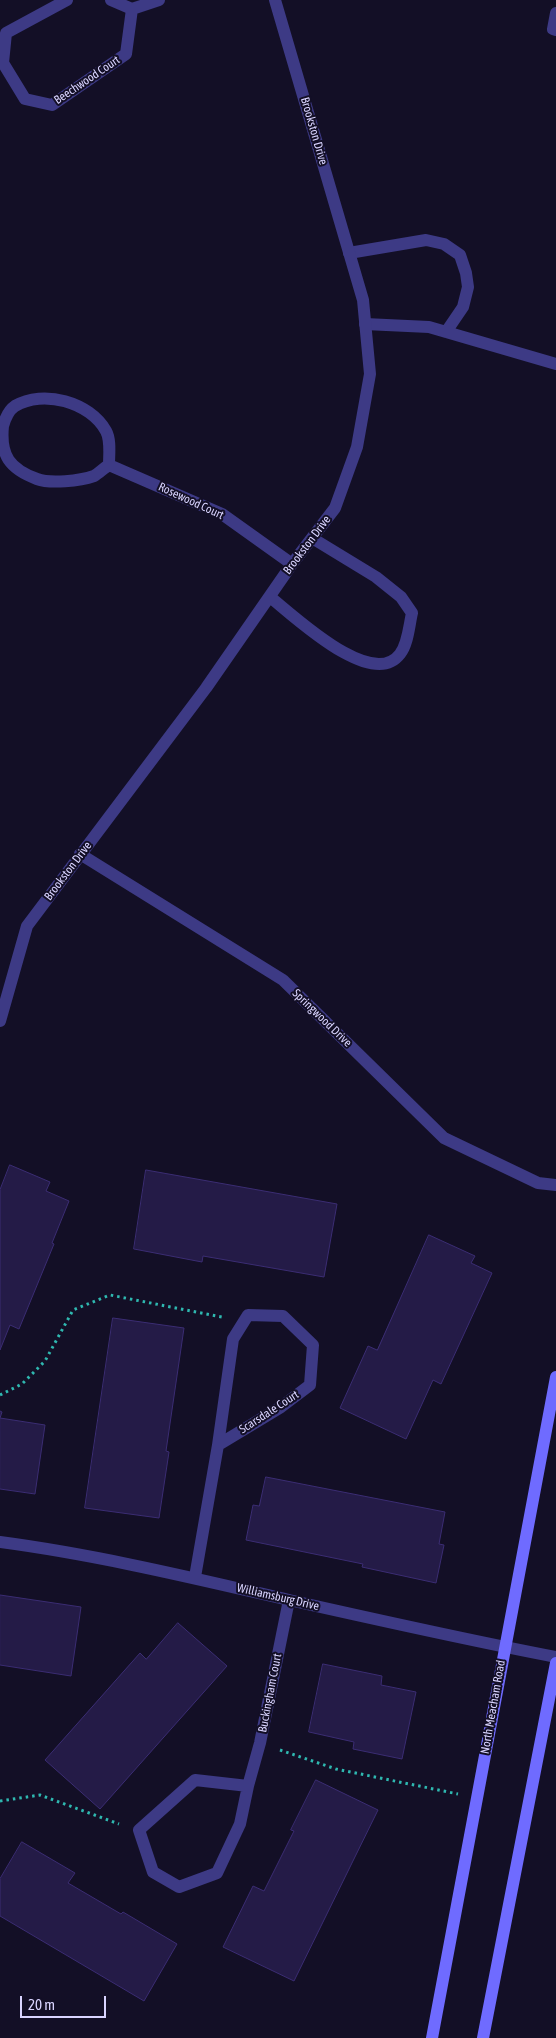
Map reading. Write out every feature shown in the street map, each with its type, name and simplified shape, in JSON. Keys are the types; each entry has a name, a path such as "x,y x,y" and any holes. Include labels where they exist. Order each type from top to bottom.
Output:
{"main road":[{"name":"North Meacham Road","path":"432,2038 556,1377"},
{"path":"483,2038 556,1663"}],"street":[{"name":"Beechwood Court","path":"67,0 6,33 2,63 25,99 52,105 126,54 132,9"},
{"path":"112,0 132,9 159,0"},
{"name":"Brookston Drive","path":"0,1020 27,926 206,688 292,564 334,508 357,447 370,374 363,300 276,0"},
{"path":"556,13 553,29 556,30"},
{"path":"349,253 426,240 444,244 460,255 468,287 463,307 446,332"},
{"path":"365,324 429,327 556,364"},
{"path":"47,398 67,402 85,410 98,420 107,432 109,465 94,476 68,481 42,481 20,473 8,463 2,450 0,436 5,420 12,407 24,401 47,398"},
{"name":"Rosewood Court","path":"109,465 222,514 292,564"},
{"path":"270,597 331,646 364,663 386,664 400,655 408,637 412,614 401,597 376,577 312,538"},
{"name":"Springwood Drive","path":"80,854 283,980 369,1062 444,1138 538,1183 556,1185"},
{"name":"Scarsdale Court","path":"195,1577 218,1445 233,1339 248,1316 283,1316 313,1346 310,1385 281,1407 218,1445"},
{"name":"Williamsburg Drive","path":"0,1542 195,1577 289,1600 556,1657"},
{"name":"Buckingham Court","path":"139,1830 153,1872 179,1887 217,1872 240,1824 260,1743 289,1600"},
{"path":"139,1830 196,1780 248,1786"}],"path":[{"path":"0,1395 22,1384 45,1361 73,1310 110,1294 244,1322"},
{"path":"260,1743 336,1769 478,1798"},
{"path":"0,1801 40,1795 92,1816 139,1830"}],"building":[{"path":"10,1165 50,1182 46,1191 69,1201 52,1243 54,1244 19,1329 10,1325 0,1350 0,1190"},
{"path":"146,1170 337,1204 324,1277 203,1256 202,1262 134,1249"},
{"path":"429,1235 475,1256 471,1263 492,1273 441,1384 433,1380 406,1439 340,1408 368,1346 377,1350"},
{"path":"113,1318 184,1328 166,1451 169,1452 159,1518 85,1508"},
{"path":"0,1418 45,1425 35,1494 0,1489"},
{"path":"266,1477 445,1512 439,1544 444,1545 436,1583 362,1567 363,1564 246,1540 253,1505 259,1506"},
{"path":"0,1595 81,1607 71,1676 0,1665"},
{"path":"178,1623 227,1666 100,1809 45,1760 140,1653 146,1659"},
{"path":"323,1664 382,1676 381,1685 416,1692 402,1759 353,1749 354,1742 309,1732"},
{"path":"316,1780 378,1810 294,1981 223,1947 253,1886 264,1891 294,1831 291,1830"},
{"path":"22,1842 75,1873 68,1883 121,1914 123,1912 177,1944 144,2001 0,1916 0,1879"}]}
